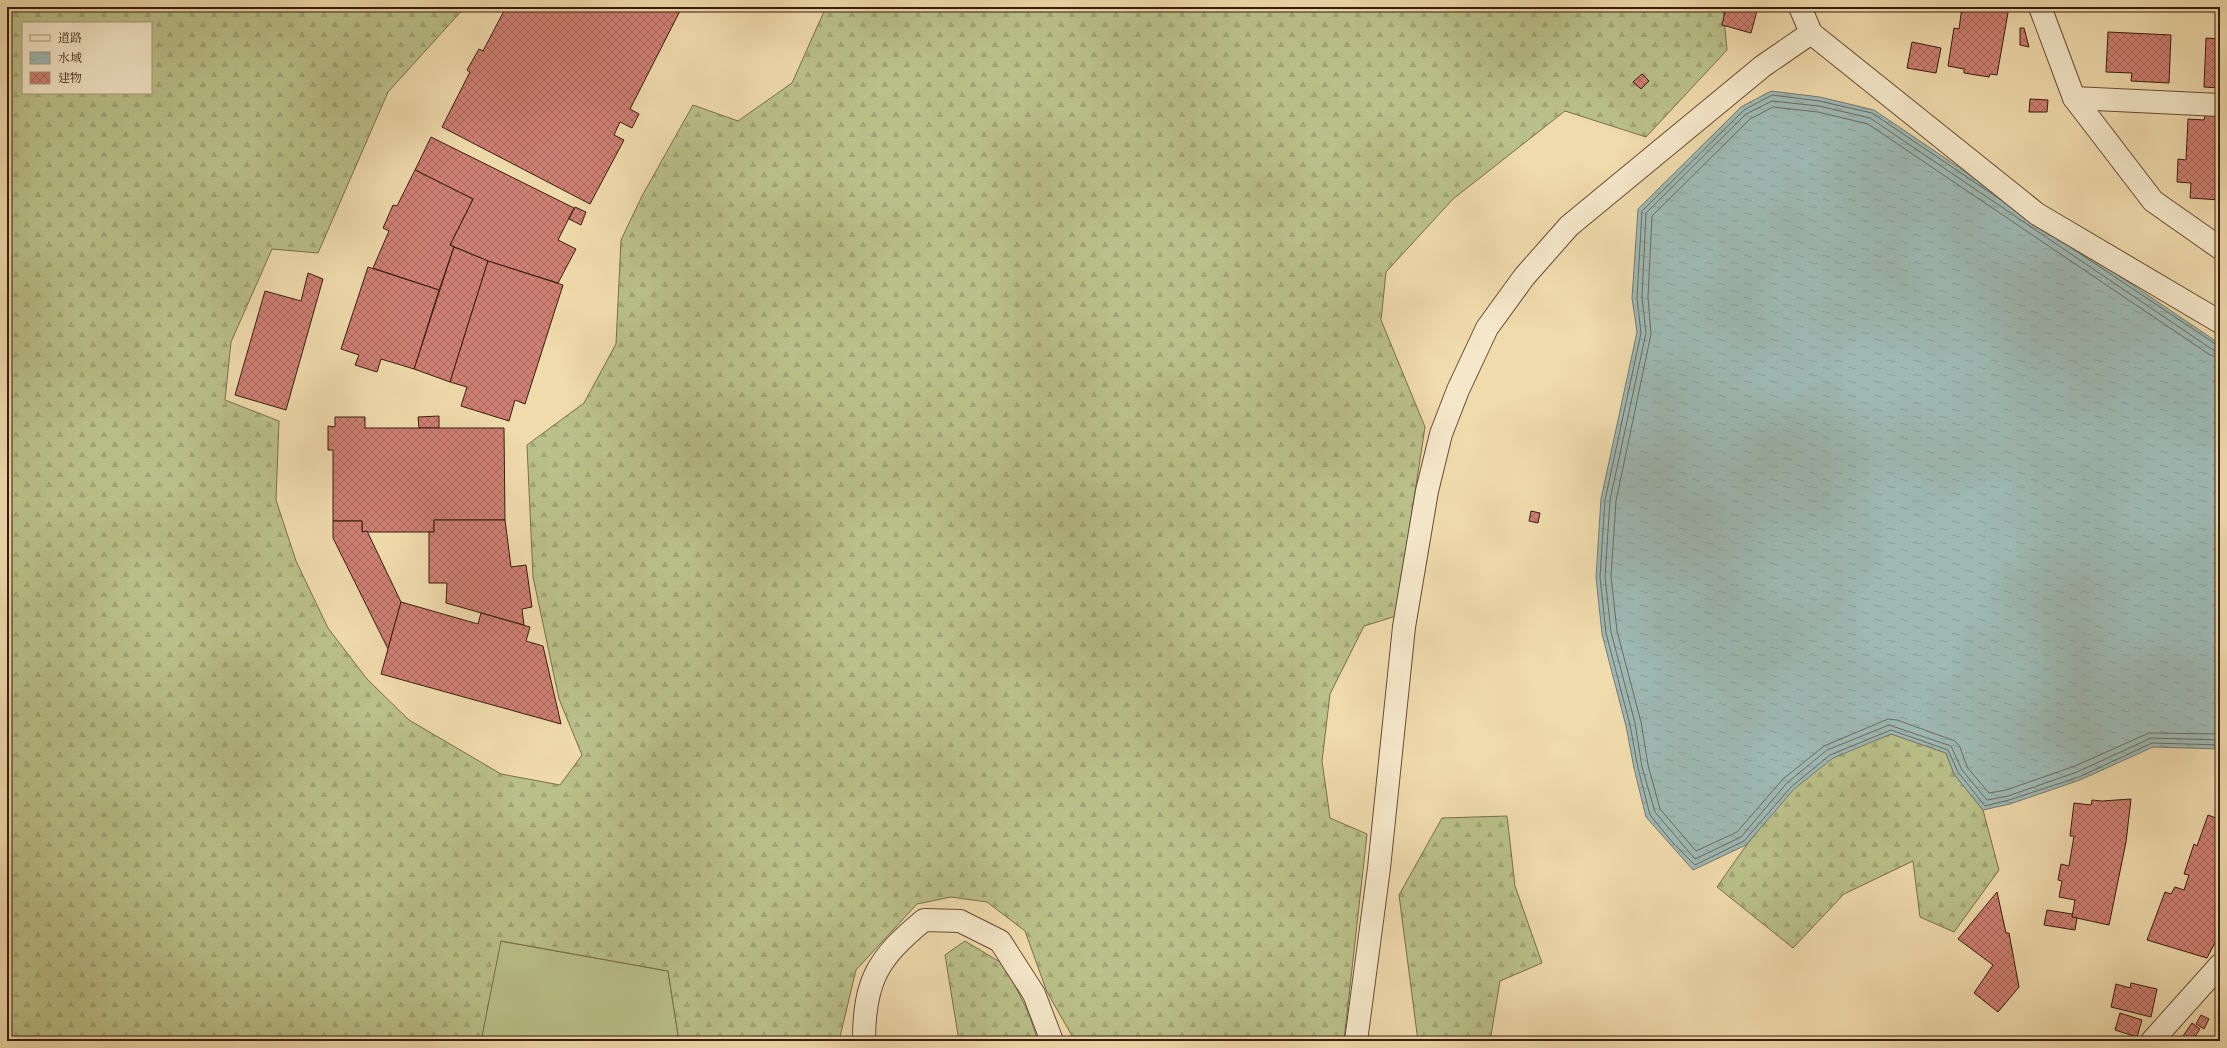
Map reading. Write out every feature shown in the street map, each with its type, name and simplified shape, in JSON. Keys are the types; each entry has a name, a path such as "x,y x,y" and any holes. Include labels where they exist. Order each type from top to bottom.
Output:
{"street":[{"path":"1800,7 1811,33 2037,214 2220,322"},
{"path":"2040,7 2074,98 2153,201 2220,248"},
{"path":"1356,1041 1379,868 1406,620 1427,491 1441,434 1458,390 1487,328 1524,277 1569,226 1763,66 1811,33"},
{"path":"2074,98 2220,105"},
{"path":"864,1041 864,1017 873,979 884,957 900,940 924,920 960,920 1000,941 1034,994 1052,1041"},
{"path":"2152,1041 2220,965"}],"green space":[{"path":"7,7 465,7 388,92 318,253 272,249 231,342 225,400 279,421 276,500 296,561 328,628 367,679 409,720 501,774 560,785 582,755 559,699 533,577 527,445 584,403 616,344 621,240 642,196 693,105 738,121 792,83 826,7 1723,7 1727,50 1646,137 1565,111 1453,199 1386,272 1381,320 1425,427 1396,616 1364,626 1330,694 1322,761 1330,818 1367,834 1344,1041 1075,1041 1047,992 1025,931 987,902 951,897 917,904 856,970 839,1041 679,1041 668,971 501,941 481,1041 7,1041"},
{"path":"1892,734 1946,753 1954,774 1983,810 1999,870 1954,932 1920,917 1913,861 1844,894 1793,948 1717,887 1768,817 1798,785 1839,754 1853,747"},
{"path":"1507,816 1515,886 1542,963 1500,981 1490,1041 1418,1041 1399,895 1442,818"},
{"path":"500,941 668,971 679,1041 481,1041"},
{"path":"965,941 1005,965 1029,1014 1038,1041 959,1041 945,955"}],"water":[{"path":"1771,91 1820,97 1874,110 2220,344 2220,749 2153,747 2080,780 2010,804 1983,810 1954,774 1946,753 1891,734 1833,758 1794,789 1746,845 1693,870 1646,817 1634,768 1626,726 1602,634 1596,577 1601,499 1637,332 1632,298 1638,209 1741,107"}],"building":[{"path":"506,7 682,7 630,109 639,114 632,128 620,122 614,135 624,140 590,204 442,127 470,72 467,70 479,49 483,51"},
{"path":"1726,7 1758,7 1751,33 1722,25"},
{"path":"1962,7 2009,7 1997,75 1990,74 1989,77 1964,73 1964,69 1948,66 1954,28 1959,29"},
{"path":"2020,28 2024,28 2029,47 2020,45"},
{"path":"2108,32 2171,35 2169,83 2131,81 2132,73 2106,72"},
{"path":"2206,38 2220,39 2220,88 2204,87"},
{"path":"1912,42 1941,48 1936,73 1907,68"},
{"path":"1642,74 1649,81 1641,89 1633,82"},
{"path":"2030,99 2048,100 2047,112 2029,112"},
{"path":"2205,115 2220,116 2220,200 2190,198 2191,183 2177,182 2178,159 2186,160 2188,119 2204,120"},
{"path":"431,137 574,208 558,240 576,249 558,283 488,261 450,245 473,199 415,170"},
{"path":"415,170 473,199 450,245 454,247 439,290 373,268 389,231 383,228 393,205 397,206"},
{"path":"575,207 586,212 581,225 569,219"},
{"path":"454,247 488,261 450,382 414,369"},
{"path":"488,261 563,285 525,404 515,400 509,421 461,406 467,387 450,382"},
{"path":"368,267 439,290 414,369 381,359 377,372 355,365 359,355 341,349"},
{"path":"308,273 323,279 286,410 235,395 265,291 301,301"},
{"path":"439,416 439,428 419,428 418,417"},
{"path":"335,417 365,417 365,428 504,428 505,520 434,520 434,532 362,532 362,521 333,521 333,450 328,450 328,426 335,427"},
{"path":"1531,511 1540,513 1538,523 1529,521"},
{"path":"434,520 505,520 511,567 526,565 532,607 522,609 524,625 446,603 447,583 429,583 429,532 434,532"},
{"path":"333,521 362,521 362,532 367,531 401,602 388,649 333,538"},
{"path":"401,602 478,624 481,613 530,627 526,641 543,646 561,724 381,674"},
{"path":"2131,799 2126,842 2109,925 2072,917 2075,900 2059,897 2062,881 2058,880 2061,864 2069,866 2074,836 2070,836 2074,803 2091,805 2092,800 2102,801"},
{"path":"2220,805 2220,933 2207,958 2147,940 2165,892 2171,894 2175,887 2184,890 2189,875 2184,874 2194,844 2197,846 2208,815 2216,818"},
{"path":"1997,892 2006,933 2009,933 2019,987 1998,1012 1974,993 1993,965 1958,939"},
{"path":"2047,910 2072,914 2072,917 2077,918 2075,930 2044,925"},
{"path":"2131,983 2157,989 2151,1017 2111,1007 2116,984 2130,988"},
{"path":"2120,1013 2142,1020 2137,1037 2115,1030"},
{"path":"2201,1015 2209,1019 2204,1029 2196,1024"},
{"path":"2192,1023 2200,1029 2192,1041 2184,1041 2181,1039"}]}
